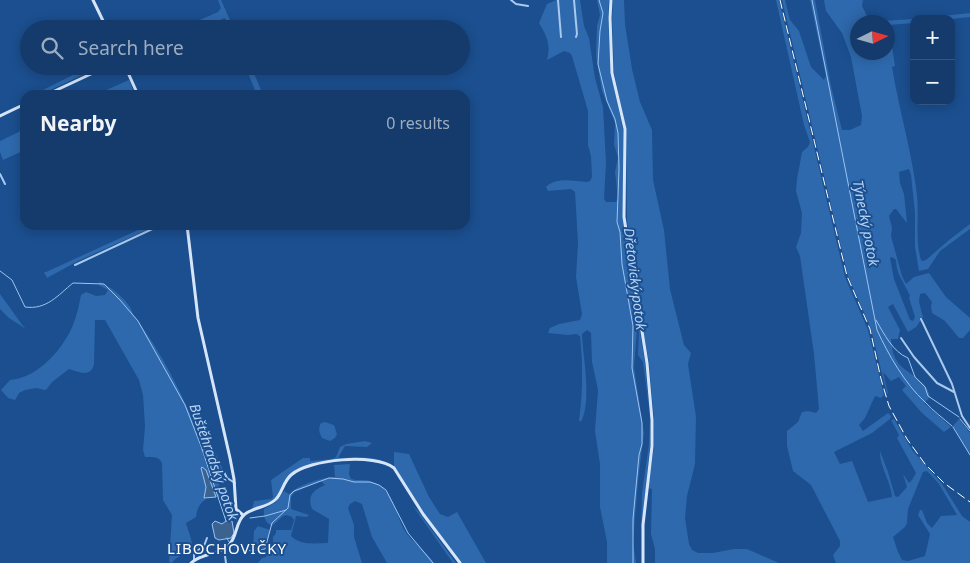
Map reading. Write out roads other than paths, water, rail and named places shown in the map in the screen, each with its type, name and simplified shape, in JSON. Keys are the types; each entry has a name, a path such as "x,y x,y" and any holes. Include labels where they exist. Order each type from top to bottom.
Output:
{"street":[{"path":"93,0 103,20"},
{"path":"511,0 516,4 528,6"},
{"path":"558,0 561,37"},
{"path":"574,0 576,36"},
{"path":"611,0 612,73 625,129 624,217 647,363 652,420 652,446 643,525 643,563"},
{"path":"57,90 89,75"},
{"path":"129,75 136,90"},
{"path":"0,116 20,106"},
{"path":"0,174 4,184"},
{"path":"75,265 150,230"},
{"path":"188,230 198,318 230,458 235,484 236,509 243,515"},
{"path":"921,319 938,353 962,416 970,428"},
{"path":"901,338 914,357 937,383 954,392"},
{"path":"207,538 203,548 194,553 193,562 224,549 234,538 243,515 258,506 274,502 291,475 308,466 339,460 382,462 387,463 400,476 423,514 460,563"},
{"path":"224,472 227,478 235,484"},
{"path":"224,549 226,563"}],"waterway":[{"name":"Dřetovický potok","path":"599,0 603,13 598,64 607,101 615,119 618,133 617,222 633,326 632,368 642,423 642,444 639,455 633,519 633,563"},
{"name":"Týnecký potok","path":"812,0 877,330 892,359 911,387 952,426"},
{"name":"Buštěhradský potok","path":"0,271 12,280 25,307 46,304 73,283 104,284 120,300 138,321 185,405 226,521"},
{"path":"876,320 893,347 908,358 915,377 925,387 928,396 959,417"},
{"path":"960,419 970,431"},
{"name":"Týnecký potok","path":"953,427 970,455"},
{"name":"Buštěhradský potok","path":"227,538 238,549 249,551 265,549 272,523 288,508 290,495 294,491 329,478 354,482 370,482 386,490 408,533 433,563"},
{"path":"250,518 286,510"},
{"name":"Buštěhradský potok","path":"225,517 231,517"}],"railway":[{"path":"780,0 847,276 870,329 889,406 907,439 925,464 944,483 970,502"}],"district":[{"name":"LIBOCHOVIČKY","path":"227,549"}]}
